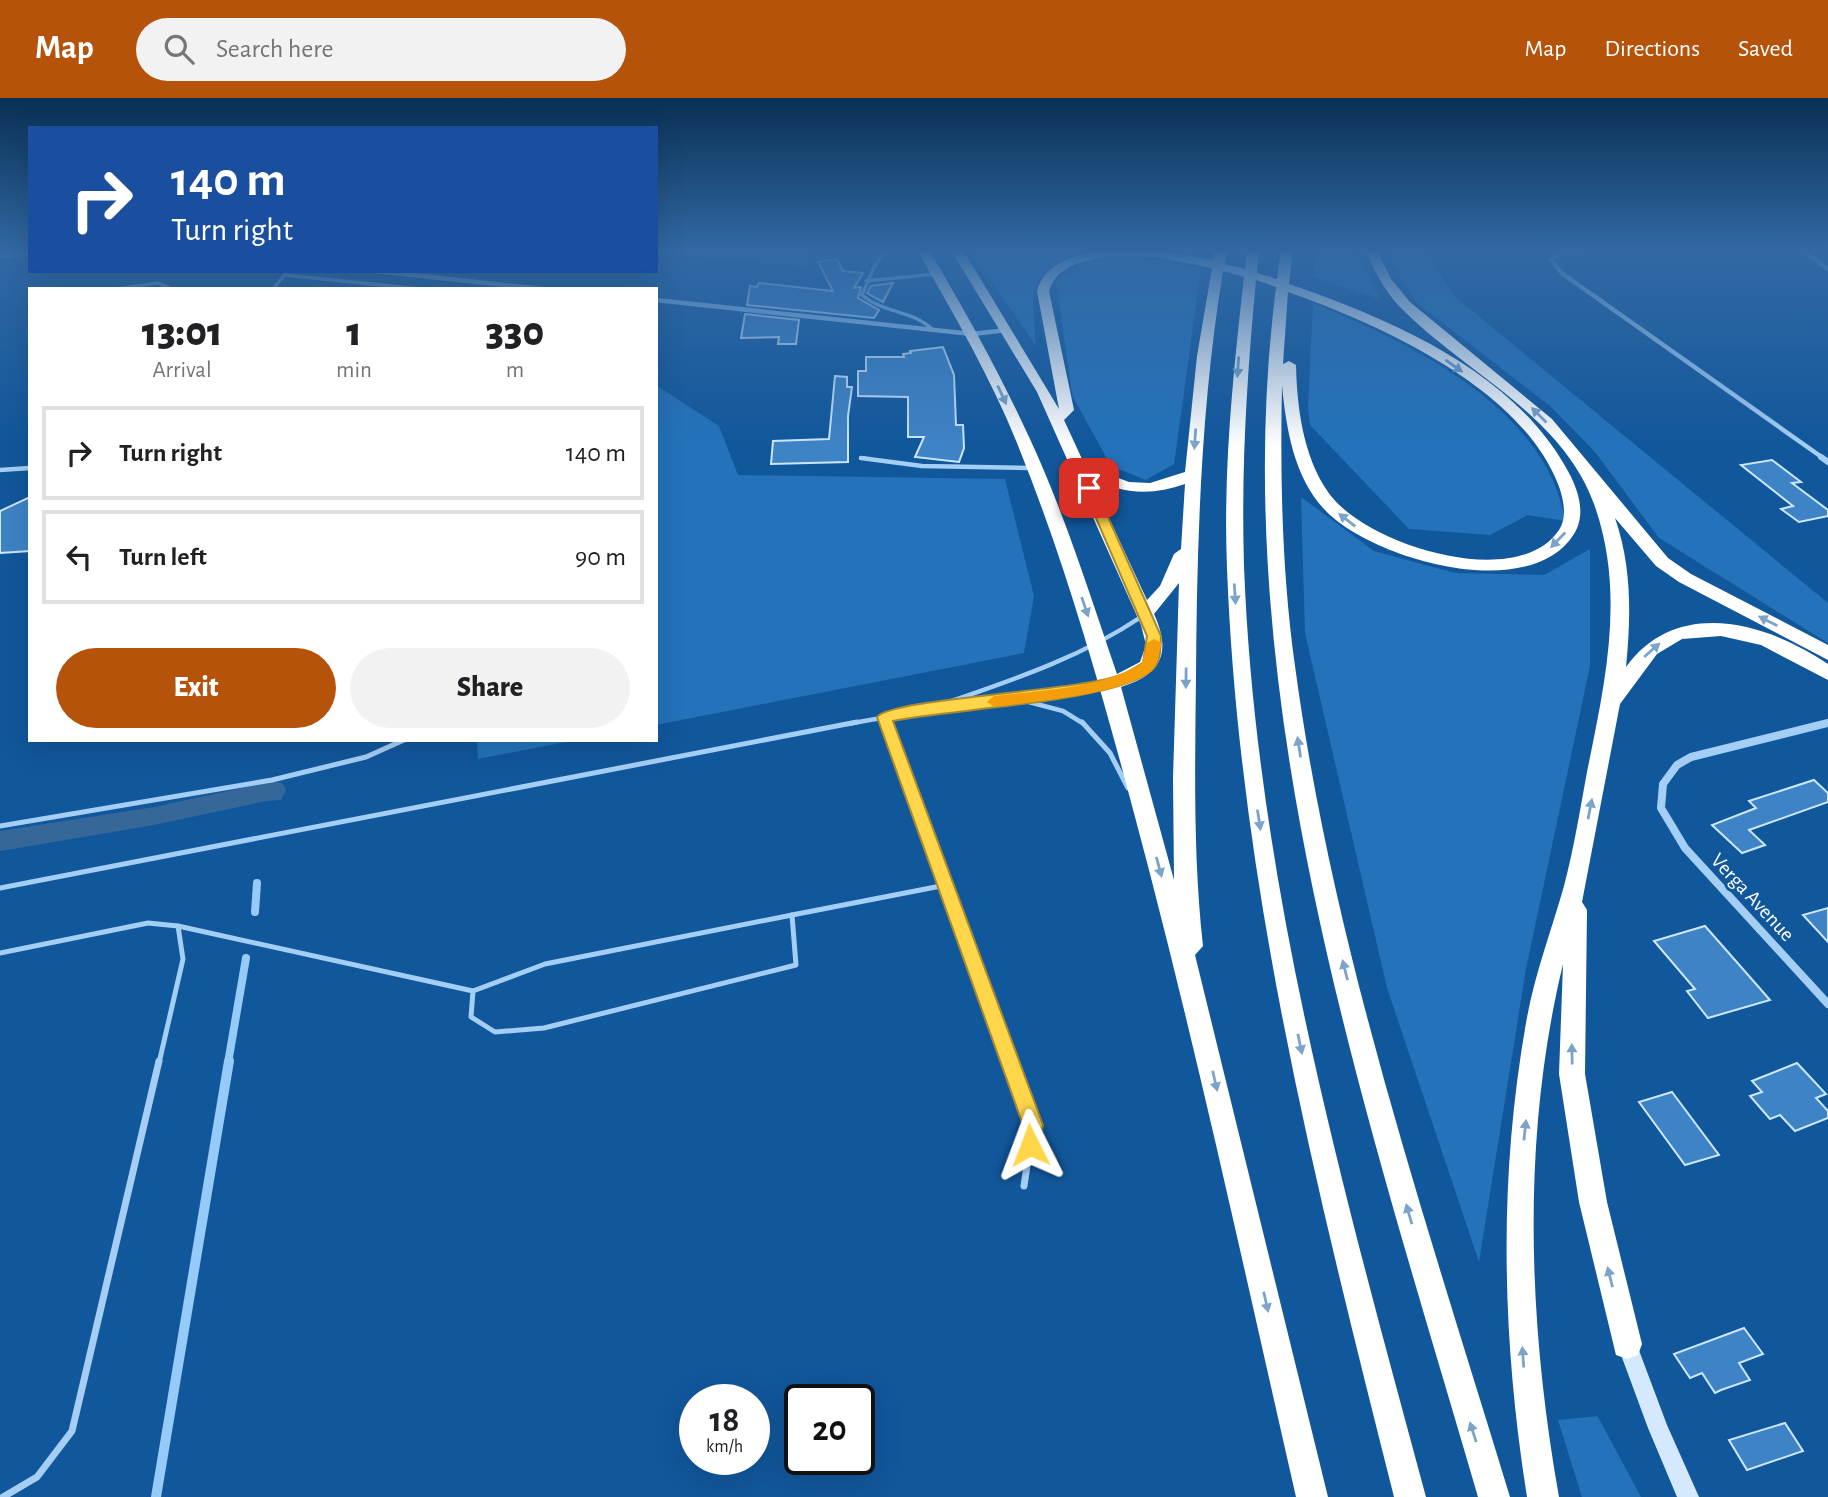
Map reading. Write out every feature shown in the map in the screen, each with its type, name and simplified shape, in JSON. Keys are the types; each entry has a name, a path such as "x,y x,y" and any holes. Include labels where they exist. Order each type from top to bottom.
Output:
{"highway":[{"path":"962,315 1035,468 1110,683 1199,1014 1312,1497"},
{"path":"999,315 1078,463 1145,613 1155,645 1148,666 1128,678 1110,683"},
{"path":"1048,315 1067,410 1056,418"},
{"path":"1199,1014 1187,913 1183,844 1192,475 1202,359 1210,315"},
{"path":"1246,315 1236,405 1233,513 1234,585 1247,745 1288,989 1324,1155 1410,1497"},
{"path":"1279,315 1272,491 1276,569 1285,665 1306,786 1329,905 1383,1125 1494,1497"},
{"path":"1277,334 1289,358 1295,424 1313,482 1330,507 1345,520 1400,550 1465,564 1524,560 1555,546 1572,523 1567,484 1550,454 1521,420 1461,370 1419,344 1361,315"},
{"path":"1385,315 1473,360"},
{"path":"1418,315 1533,408 1584,466 1650,551 1674,570 1828,653"},
{"path":"1078,463 1117,483 1140,487 1165,487 1192,475"},
{"path":"1543,1497 1523,1364 1520,1293 1522,1152 1539,1019 1548,975 1577,876 1611,704 1623,615 1621,574 1609,518 1584,466"},
{"path":"1145,613 1168,589 1189,536"},
{"path":"1611,704 1655,646 1689,631 1710,630 1748,635 1787,649 1828,673"},
{"path":"1577,876 1572,1074 1593,1202 1627,1343"}],"main road":[{"path":"1627,1343 1657,1428 1688,1497"}],"street":[{"path":"801,315 972,334 1008,330"},
{"path":"1621,315 1828,462"},
{"name":"Verga Avenue","path":"1828,723 1678,763 1670,771 1661,789 1661,807 1679,841 1828,1004"}],"lane":[{"path":"915,315 932,329"},
{"path":"861,458 922,466 1035,468"},
{"path":"0,470 28,467"},
{"path":"0,888 934,707 1034,674 1125,629 1145,613"},
{"path":"934,707 1018,700 1110,683"},
{"path":"1018,700 1064,710 1088,723 1116,761 1150,835"},
{"path":"885,717 1033,1125 1024,1186"},
{"path":"0,826 272,780 366,757 400,742"},
{"path":"0,953 148,923 178,926 473,991 545,964 946,885"},
{"path":"473,991 471,1017 495,1032 544,1028 796,965 792,915"},
{"path":"3,1497 37,1477 72,1431 183,960 178,926"}],"shaded area":[{"path":"1015,315 1033,315 1036,346"},
{"path":"1061,315 1195,315 1174,464 1146,480 1111,466 1072,395"},
{"path":"1312,315 1342,315 1430,359 1503,412 1532,444 1553,481 1565,521 1528,515 1490,535 1409,529 1310,425 1308,408"},
{"path":"1433,315 1477,315 1828,603 1828,643 1659,538 1595,452 1550,406"},
{"path":"658,386 719,426 738,475 1005,479 1034,596 1024,653 658,725"},
{"path":"1301,497 1374,551 1455,573 1544,575 1590,549 1590,666 1526,969 1479,1262 1387,988 1305,633"},
{"path":"477,742 566,742 478,759"},
{"path":"1598,1416 1641,1497 1582,1497 1558,1420"}],"building":[{"path":"745,315 799,320 796,344 778,344 779,337 741,338"},
{"path":"847,315 876,315 874,318"},
{"path":"943,347 954,375 956,425 963,425 964,448 959,462 915,457 924,437 908,437 908,397 858,396 858,371 866,371 866,357 904,357 903,354 911,353 910,351"},
{"path":"835,376 847,377 847,387 852,387 848,416 848,462 771,464 773,441 829,439"},
{"path":"1772,460 1801,482 1792,483 1828,510 1828,516 1799,522 1781,509 1793,506 1741,465"},
{"path":"28,498 28,551 0,553 0,511"},
{"path":"1814,780 1828,793 1828,802 1749,830 1765,845 1742,853 1712,825 1756,808 1749,801"},
{"path":"1828,908 1828,942 1803,915"},
{"path":"1705,926 1770,1000 1708,1018 1687,991 1695,989 1654,941"},
{"path":"1797,1063 1826,1094 1816,1098 1828,1111 1828,1118 1795,1131 1780,1115 1770,1119 1750,1096 1762,1092 1752,1081"},
{"path":"1672,1092 1719,1155 1685,1165 1639,1102"},
{"path":"1744,1328 1763,1354 1739,1363 1750,1380 1715,1393 1702,1373 1690,1378 1674,1354"},
{"path":"1785,1423 1803,1451 1747,1470 1729,1440"}],"waterway":[{"path":"0,841 154,816 275,790 273,794"},
{"path":"255,912 257,883"},
{"path":"228,1063 246,958"},
{"path":"156,1497 229,1061"}],"slow traffic":[{"path":"994,702 1074,691 1128,678 1148,666 1153,656 1154,643"}],"route":[{"path":"1030,1145 1033,1125 885,717 934,707 1018,700 1074,691 1128,678 1148,666 1153,656 1154,636 1089,488"}]}
